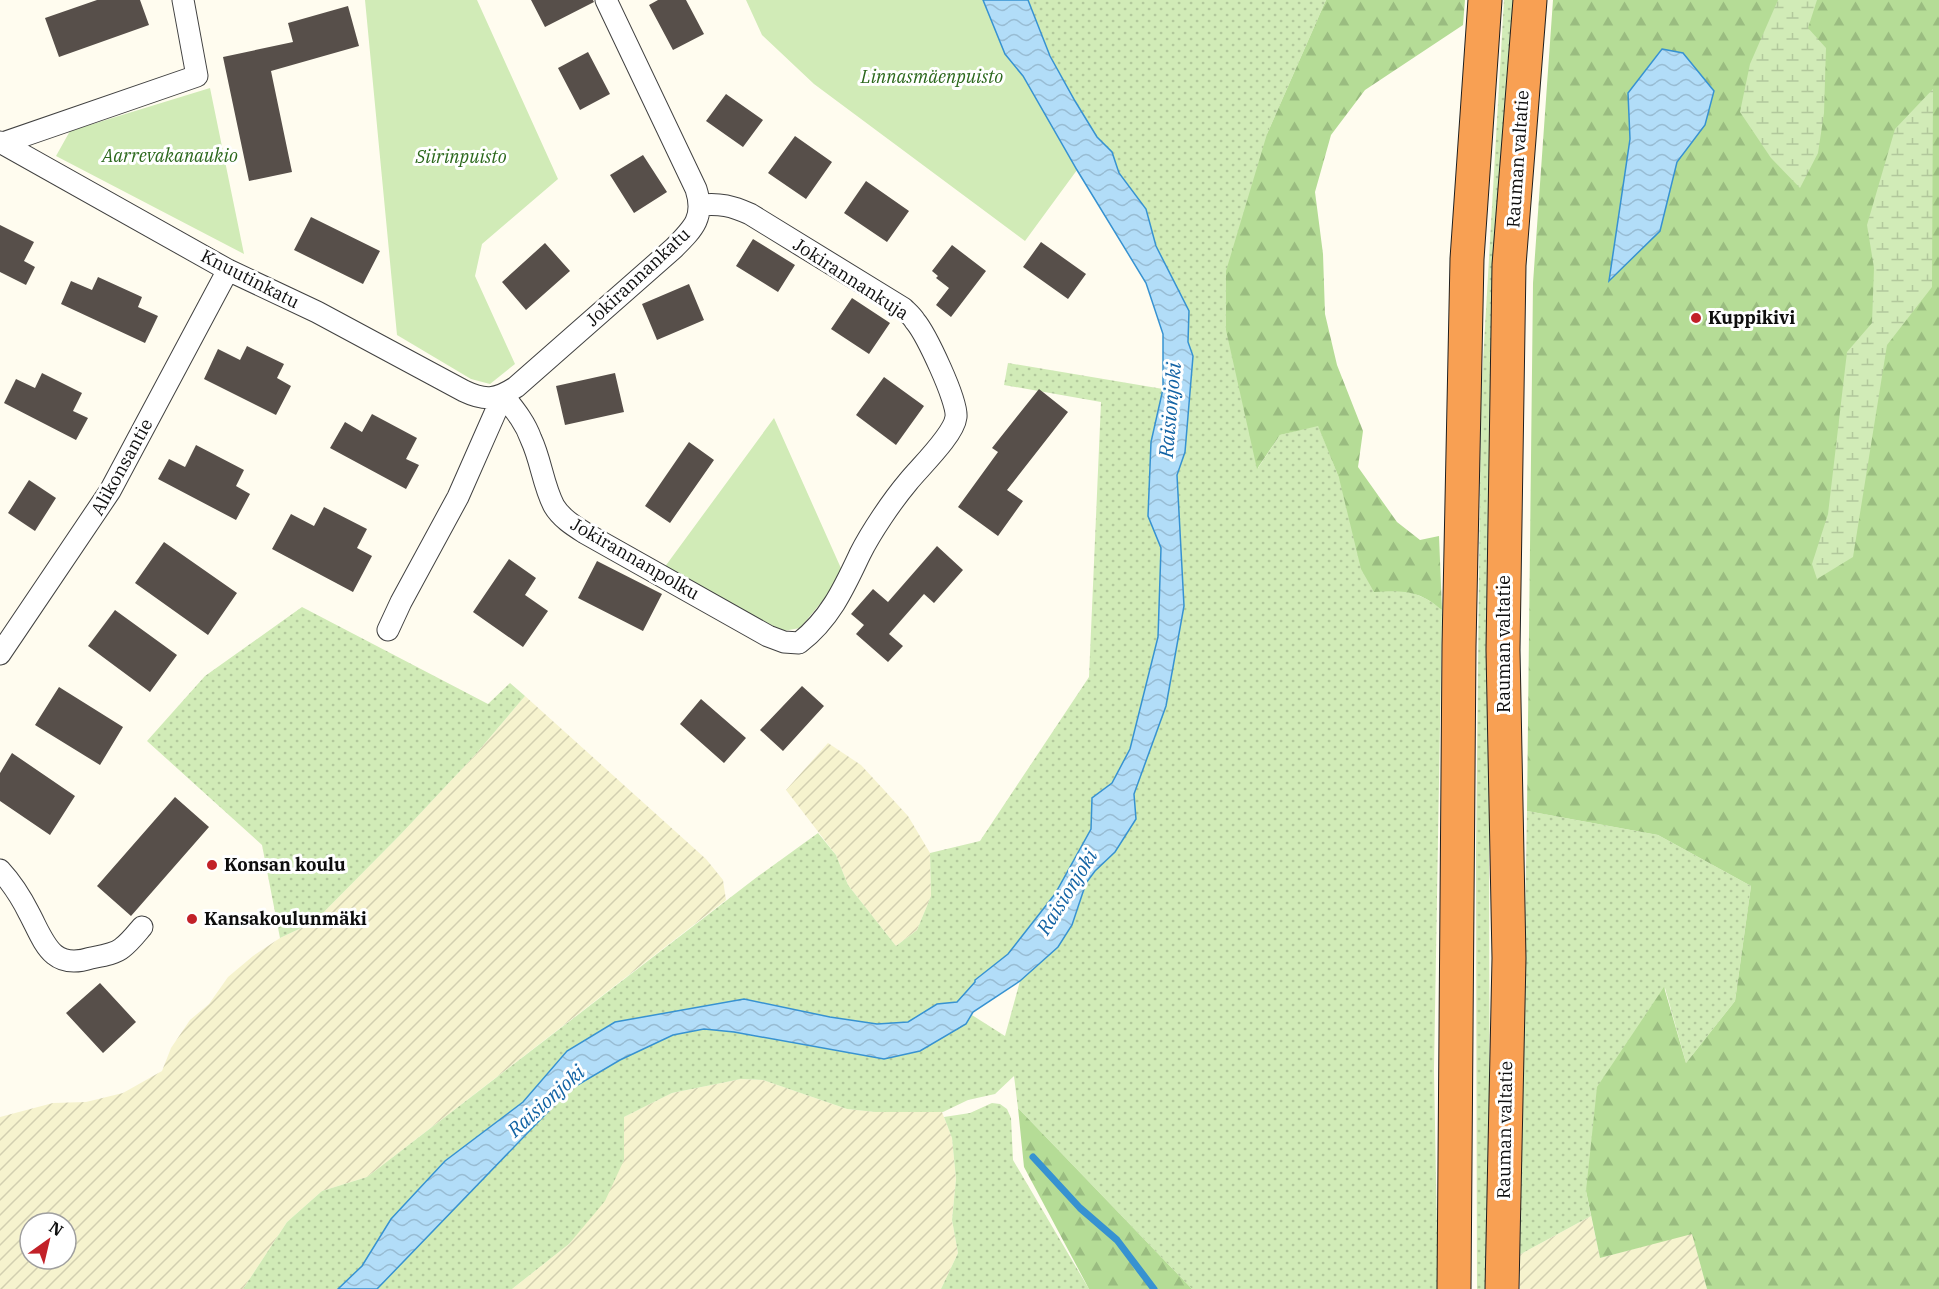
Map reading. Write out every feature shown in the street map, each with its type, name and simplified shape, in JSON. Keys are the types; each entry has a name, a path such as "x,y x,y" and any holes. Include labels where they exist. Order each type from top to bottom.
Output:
{"highway":[{"path":"1455,1289 1459,646 1467,271 1485,0"},
{"name":"Rauman valtatie","path":"1502,1289 1509,958 1503,650 1509,265 1530,0"}],"street":[{"name":"Knuutinkatu","path":"2,142 197,76 183,0"},
{"path":"606,0 696,189 701,205"},
{"name":"Knuutinkatu","path":"2,142 228,270 317,312 464,391 477,397 489,398 503,395"},
{"name":"Jokirannankuja","path":"701,205 718,203 750,214 903,308 915,321 927,342 954,400 956,417 950,432 900,491 861,553 839,598 811,634 799,643"},
{"name":"Jokirannankatu","path":"503,395 516,387 674,248 696,221 701,205"},
{"name":"Alikonsantie","path":"0,654 110,491 228,270"},
{"path":"388,630 458,497 503,395"},
{"name":"Jokirannanpolku","path":"503,395 524,424 532,440 555,507 568,521 585,533 768,636 784,642 799,643"},
{"path":"0,870 11,881 49,950 62,959 77,963 121,949 142,927"}],"shaded area":[{"path":"525,696 706,859 723,880 726,900 367,1177 322,1191 287,1222 243,1289 0,1289 0,1117 53,1103 86,1102 123,1093 162,1071 171,1048 190,1020 209,1004 228,977 253,956 280,938 314,922 475,755"},
{"path":"828,743 861,765 908,816 930,853 931,896 917,930 896,946 848,885 836,855 786,790"},
{"path":"741,1079 763,1080 847,1109 875,1112 942,1112 952,1138 956,1179 952,1220 958,1253 941,1289 512,1289 569,1244 624,1160 624,1117 672,1093"},
{"path":"1591,1216 1600,1258 1692,1233 1707,1289 1520,1289 1519,1255"}],"green space":[{"name":"Siirinpuisto","path":"365,0 477,0 558,179 482,244 475,276 515,364 490,384 471,379 397,335"},
{"name":"Linnasmäenpuisto","path":"746,0 983,0 1005,54 1023,76 1077,170 1025,241 814,84 762,35"},
{"path":"1028,0 1326,0 1267,134 1258,468 1280,435 1318,425 1339,478 1399,590 1422,597 1442,610 1434,1069 1438,1289 1192,1289 1018,1108 1014,1076 995,1094 968,1100 943,1112 875,1112 847,1109 763,1080 741,1079 672,1093 624,1117 624,1160 605,1201 569,1244 512,1289 377,1289 569,1090 620,1060 673,1035 704,1029 734,1032 884,1059 964,1010 1005,1036 1020,981 1058,947 1072,925 1086,883 1115,852 1136,819 1134,794 1166,706 1184,606 1177,475 1185,452 1193,356 1188,342 1189,311 1156,246 1146,209 1119,173 1112,152 1097,137 1073,98 1050,56"},
{"path":"1326,0 1465,0 1463,25 1365,90 1331,135 1315,192 1323,254 1325,314 1337,365 1363,431 1358,467 1397,522 1420,540 1439,536 1442,610 1418,595 1393,591 1374,592 1361,569 1339,478 1318,426 1280,435 1257,469 1226,330 1226,271 1267,134"},
{"path":"1504,0 1514,0 1492,399 1489,856 1490,1289 1477,1289 1476,854 1481,396"},
{"path":"1553,0 1939,0 1939,1289 1707,1289 1692,1234 1600,1258 1586,1191 1597,1087 1664,987 1686,1063 1735,1001 1751,886 1658,835 1527,811 1533,283"},
{"path":"1778,0 1817,0 1808,28 1826,48 1824,113 1818,153 1800,188 1771,158 1740,112 1750,64"},
{"name":"Aarrevakanaukio","path":"210,88 244,254 56,156 70,131"},
{"path":"1933,89 1932,287 1887,345 1853,557 1817,579 1812,564 1828,514 1847,352 1872,323 1874,268 1867,225 1895,129"},
{"path":"1008,363 1163,389 1151,442 1148,516 1161,548 1158,637 1130,749 1112,784 1092,798 1091,829 1055,894 1008,954 975,980 976,982 957,1002 937,1004 908,1022 877,1024 830,1017 744,999 567,1051 523,1102 445,1161 391,1219 362,1266 338,1289 243,1289 287,1222 322,1191 367,1177 757,877 818,833 836,855 848,885 896,946 917,930 931,896 930,853 980,841 1089,677 1101,402 1004,385"},
{"path":"774,418 844,575 800,628 783,631 664,568"},
{"path":"302,607 488,704 510,683 525,696 475,755 314,922 280,938 262,845 147,741 205,676"},
{"path":"1527,811 1658,835 1751,886 1735,1001 1686,1063 1665,988 1586,1191 1591,1216 1519,1255"},
{"path":"992,1103 1000,1104 1007,1109 1011,1118 1013,1160 1089,1289 941,1289 958,1253 952,1220 956,1179 952,1138 944,1117 970,1113"},
{"path":"1018,1108 1192,1289 1089,1289 1024,1167"}],"water":[{"name":"Raisionjoki","path":"983,0 1028,0 1050,56 1075,101 1097,137 1112,152 1119,173 1146,209 1156,246 1189,311 1188,342 1193,356 1185,452 1177,475 1184,606 1166,706 1134,794 1136,819 1115,852 1086,883 1072,925 1058,947 1020,981 973,1012 966,1024 920,1051 884,1059 734,1032 704,1029 673,1035 620,1060 569,1090 377,1289 338,1289 362,1266 391,1219 445,1161 523,1102 567,1051 615,1022 744,999 830,1017 877,1024 908,1022 937,1004 957,1002 975,980 1008,954 1055,894 1091,829 1092,798 1112,783 1130,749 1158,637 1161,548 1148,516 1151,442 1163,389 1163,334 1146,283 1023,76 1005,54"},
{"path":"1662,49 1683,53 1714,91 1705,125 1677,162 1660,231 1609,281 1630,139 1628,93"}],"building":[{"path":"97,0 140,0 149,25 59,57 45,18"},
{"path":"531,0 593,0 594,2 545,27"},
{"path":"658,0 686,0 704,34 673,50 649,5"},
{"path":"348,6 359,46 271,71 292,172 249,181 223,57 293,42 288,23"},
{"path":"588,52 610,94 580,110 558,68"},
{"path":"726,94 763,120 743,147 706,121"},
{"path":"795,136 832,162 806,199 768,173"},
{"path":"643,155 667,192 634,213 610,175"},
{"path":"866,181 909,211 887,242 844,213"},
{"path":"311,217 380,251 363,284 294,250"},
{"path":"0,225 34,242 24,261 35,267 26,285 0,272"},
{"path":"753,239 795,265 778,292 736,266"},
{"path":"1041,242 1086,274 1068,299 1023,267"},
{"path":"545,243 570,271 526,310 502,282"},
{"path":"952,245 986,271 951,317 936,305 949,288 936,278 938,276 932,271"},
{"path":"98,277 142,297 138,307 158,316 145,343 61,304 71,281 92,290"},
{"path":"689,284 704,320 657,340 642,304"},
{"path":"852,298 890,323 869,354 831,329"},
{"path":"247,346 284,364 277,378 291,386 276,415 204,379 218,349 240,360"},
{"path":"42,373 82,393 73,411 88,418 76,440 4,403 16,379 35,388"},
{"path":"615,373 624,412 565,425 556,386"},
{"path":"884,377 924,406 896,445 856,415"},
{"path":"1039,389 1068,412 1007,490 1023,501 998,536 958,507 998,452 992,448"},
{"path":"372,414 417,438 406,459 419,465 406,489 330,448 345,422 362,432"},
{"path":"689,442 714,460 670,523 645,506"},
{"path":"196,445 244,470 236,486 250,494 236,520 158,479 169,459 185,467"},
{"path":"29,480 56,498 35,531 8,513"},
{"path":"324,507 367,529 357,548 372,556 353,592 272,549 291,514 314,526"},
{"path":"164,542 237,593 208,635 135,583"},
{"path":"937,546 963,570 934,603 924,594 889,634 903,646 888,662 856,634 864,625 851,614 873,589 888,602"},
{"path":"509,559 536,578 525,595 548,611 523,647 473,612"},
{"path":"597,561 662,594 643,631 578,598"},
{"path":"115,610 177,655 150,692 88,646"},
{"path":"802,686 824,706 783,751 760,730"},
{"path":"59,687 123,727 100,765 35,725"},
{"path":"701,699 746,738 724,763 680,724"},
{"path":"12,753 75,796 50,835 0,801 0,773"},
{"path":"175,797 209,827 131,916 97,886"},
{"path":"100,983 136,1022 103,1053 66,1013"}],"waterway":[{"path":"1033,1157 1080,1208 1117,1240 1154,1289"}],"place":[{"name":"Kuppikivi","path":"1696,318"},
{"name":"Konsan koulu","path":"212,865"},
{"name":"Kansakoulunmäki","path":"192,919"}]}
